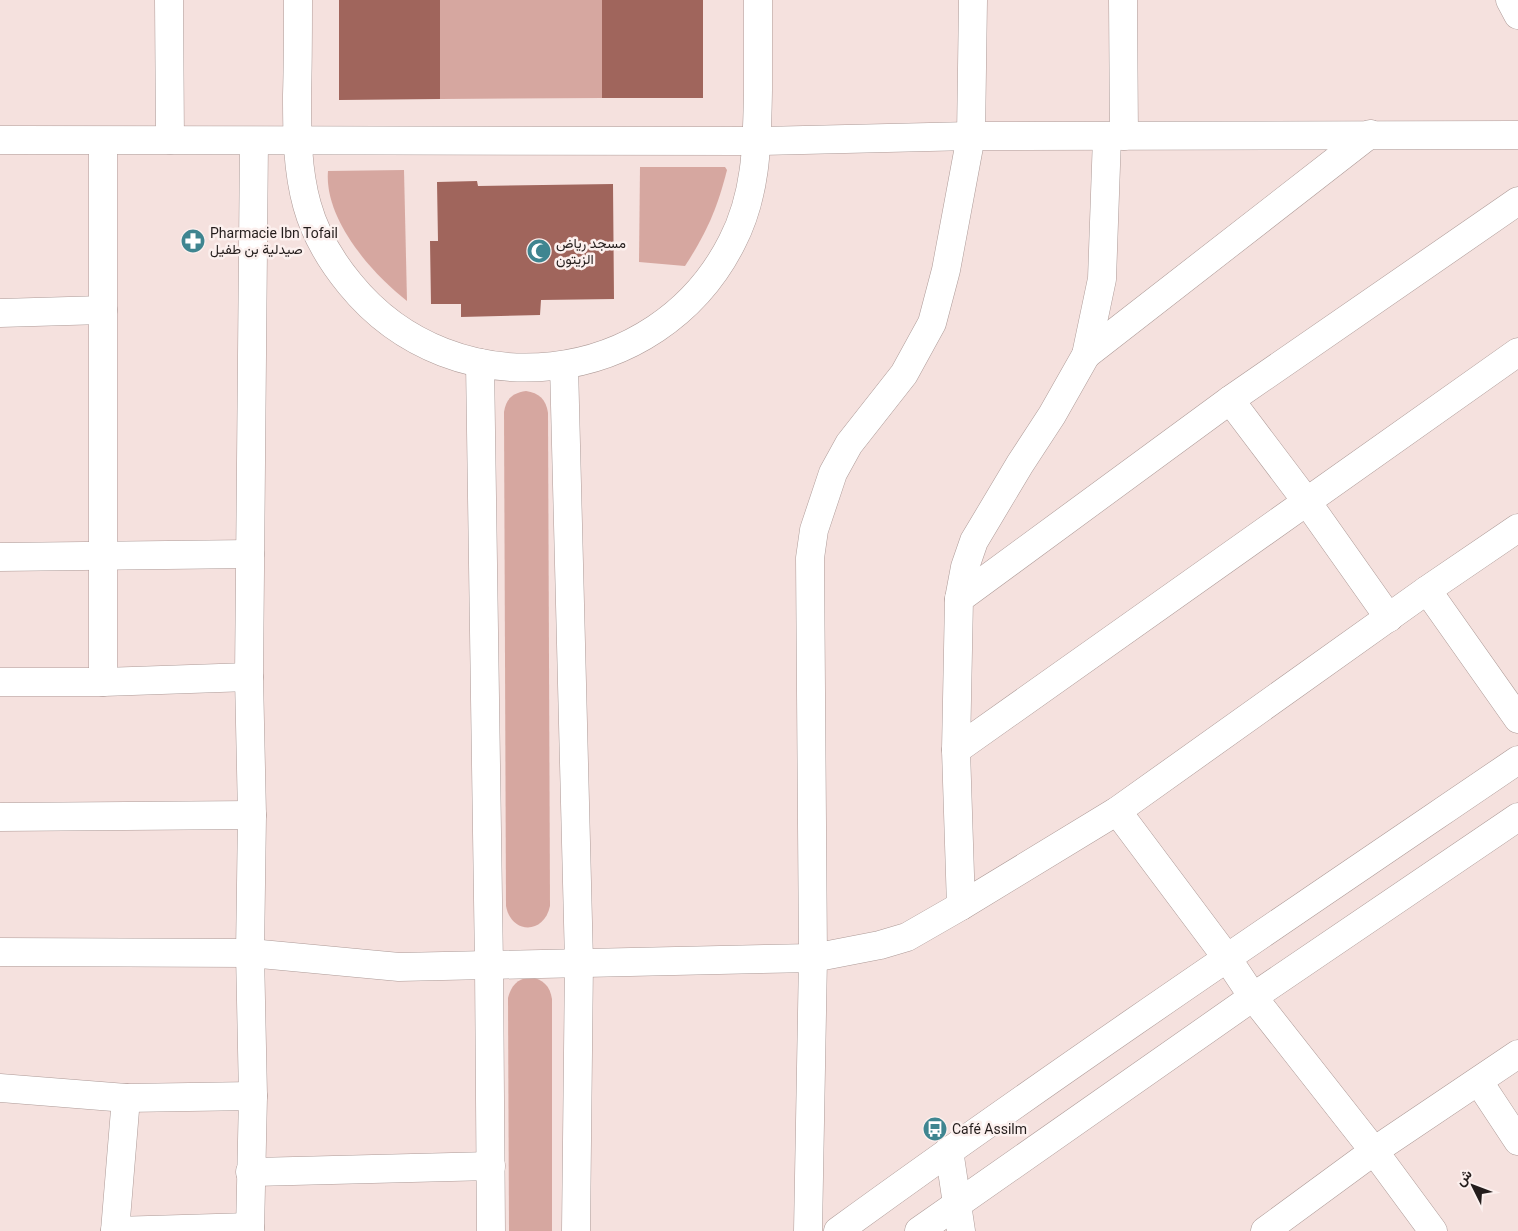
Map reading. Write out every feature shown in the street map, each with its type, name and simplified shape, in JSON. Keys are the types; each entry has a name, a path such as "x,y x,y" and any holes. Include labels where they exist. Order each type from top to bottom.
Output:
{"street":[{"path":"170,0 170,140"},
{"path":"298,0 297,141 300,174 307,206 320,239 338,270 361,298 388,322 418,341 451,356 480,363 522,368 564,365 595,358 629,344 660,325 689,301 713,274 732,242 746,208 754,175 757,141 758,0"},
{"path":"808,1231 813,958 810,558 814,530 833,473 849,444 904,374 932,323 946,270 972,136 973,0"},
{"path":"961,906 956,750 959,599 974,541 1052,415 1086,355 1102,279 1115,136 1123,0"},
{"path":"1510,0 1518,15"},
{"path":"1086,355 1370,134"},
{"path":"0,140 757,141 972,136 1518,135"},
{"path":"103,141 103,682"},
{"path":"126,1098 115,1231 250,1229 253,1096 250,953 252,815 249,677 254,141"},
{"path":"959,599 1230,400 1518,201"},
{"path":"0,313 104,310"},
{"path":"956,750 1518,352"},
{"path":"480,363 491,1231"},
{"path":"564,365 579,962 576,1231"},
{"path":"1230,400 1307,502 1389,618"},
{"path":"0,952 250,953 399,967 813,958 880,945 907,937 1117,810 1518,528"},
{"path":"0,558 250,554"},
{"path":"1428,590 1518,719"},
{"path":"0,682 103,682 249,677"},
{"path":"838,1231 949,1150 1518,760"},
{"path":"1117,810 1254,997 1374,1151 1433,1231"},
{"path":"0,817 252,815"},
{"path":"919,1231 1254,997 1518,817"},
{"path":"1283,1226 1374,1151 1518,1054"},
{"path":"1478,1082 1518,1141"},
{"path":"0,1088 126,1098 253,1096"},
{"path":"949,1150 961,1231"},
{"path":"250,1172 491,1166"}],"shaded area":[{"path":"440,0 602,0 602,98 440,99"},
{"path":"640,167 725,167 727,170 711,220 685,266 639,262"},
{"path":"404,170 407,301 379,276 352,243 334,208 329,189 328,171"},
{"path":"526,391 535,393 544,400 548,413 550,906 547,915 541,922 535,926 528,927 514,922 506,906 504,412 506,404 511,397"},
{"path":"530,977 539,979 545,984 550,990 552,999 552,1231 509,1231 508,998 515,984 522,979"}],"building":[{"path":"339,0 440,0 440,99 339,100"},
{"path":"602,0 703,0 703,98 602,98"},
{"path":"477,181 478,186 613,184 614,299 541,300 540,315 461,317 461,304 431,304 430,241 438,241 437,182"}],"place":[{"name":"Pharmacie Ibn Tofail صيدلية بن طفيل","path":"193,241"},
{"name":"مسجد رياض الزيتون","path":"539,251"},
{"name":"Café Assilm","path":"935,1129"}]}
